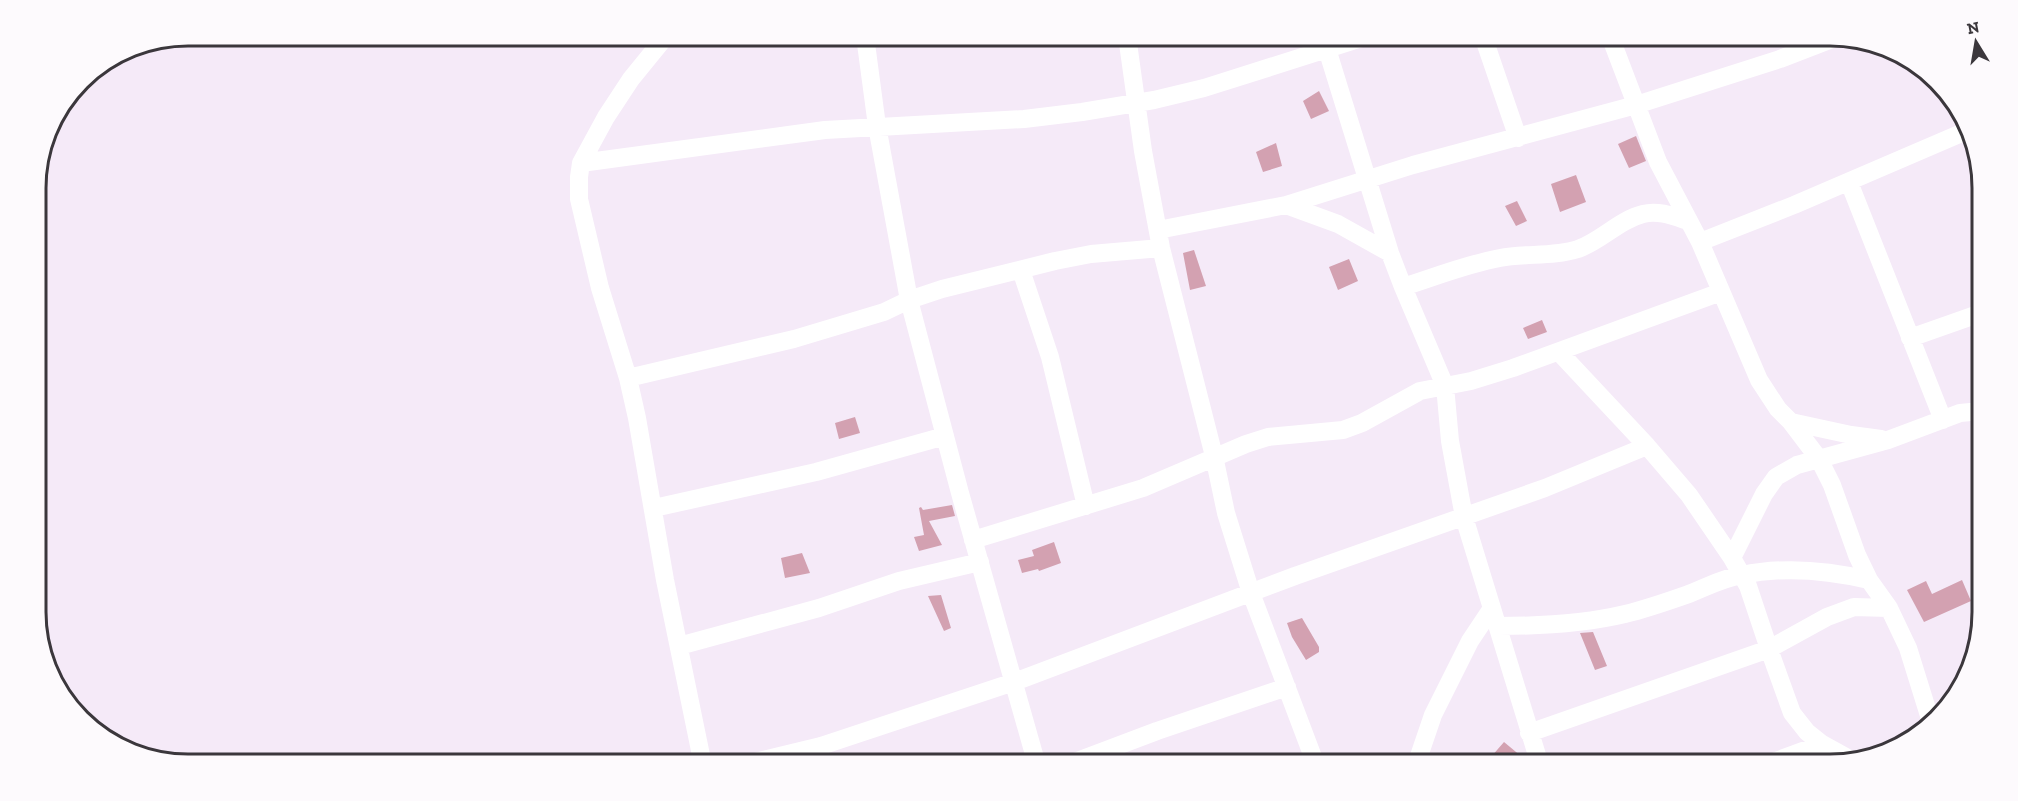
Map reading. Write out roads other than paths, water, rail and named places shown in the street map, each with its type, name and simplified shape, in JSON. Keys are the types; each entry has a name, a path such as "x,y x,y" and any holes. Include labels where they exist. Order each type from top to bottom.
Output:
{"street":[{"path":"658,46 631,79 606,117 581,162 579,199 600,288 628,378 654,508 665,580 701,754"},
{"path":"866,46 877,126 909,300 1034,754"},
{"path":"1128,46 1135,103 1159,239 1214,456 1226,513 1251,592 1312,754"},
{"path":"581,162 825,129 1024,119 1135,103 1204,88 1317,46"},
{"path":"1326,46 1390,253 1445,386 1448,397 1450,441 1464,517 1536,754"},
{"path":"1486,46 1518,138"},
{"path":"1614,46 1658,162 1700,242 1759,380 1779,410 1820,459 1832,485 1857,555 1869,580 1889,608 1908,648 1928,714"},
{"path":"628,378 794,339 884,312 942,288 1159,239 1286,205 1368,179 1636,105 1813,46"},
{"path":"1700,242 1849,182 1961,133"},
{"path":"1849,182 1942,420"},
{"path":"1286,205 1338,224 1390,253"},
{"path":"1403,287 1502,257 1575,250 1588,245 1627,220 1644,213 1663,213 1688,221"},
{"path":"1021,270 1050,357 1086,506"},
{"path":"974,540 1161,481 1214,456 1268,437 1343,430 1362,423 1420,391 1471,381 1559,352 1721,292"},
{"path":"1910,338 1972,316"},
{"path":"1559,352 1647,446 1689,495 1732,558 1753,596 1792,713 1807,732 1840,754"},
{"path":"1732,558 1764,494 1776,477 1797,465 1888,440 1960,413 1972,412"},
{"path":"1791,422 1851,435 1888,440"},
{"path":"654,508 795,477 945,436"},
{"path":"788,754 821,746 1014,682 1251,592 1545,488 1647,446"},
{"path":"679,646 819,608 899,581 980,562"},
{"path":"1498,626 1552,626 1624,614 1654,606 1742,575 1809,570 1835,572 1869,580"},
{"path":"1529,733 1769,649 1827,617 1854,607 1889,608"},
{"path":"1420,754 1433,715 1453,673 1470,641 1492,608"},
{"path":"1096,754 1287,687"},
{"path":"1795,754 1822,744"}]}
